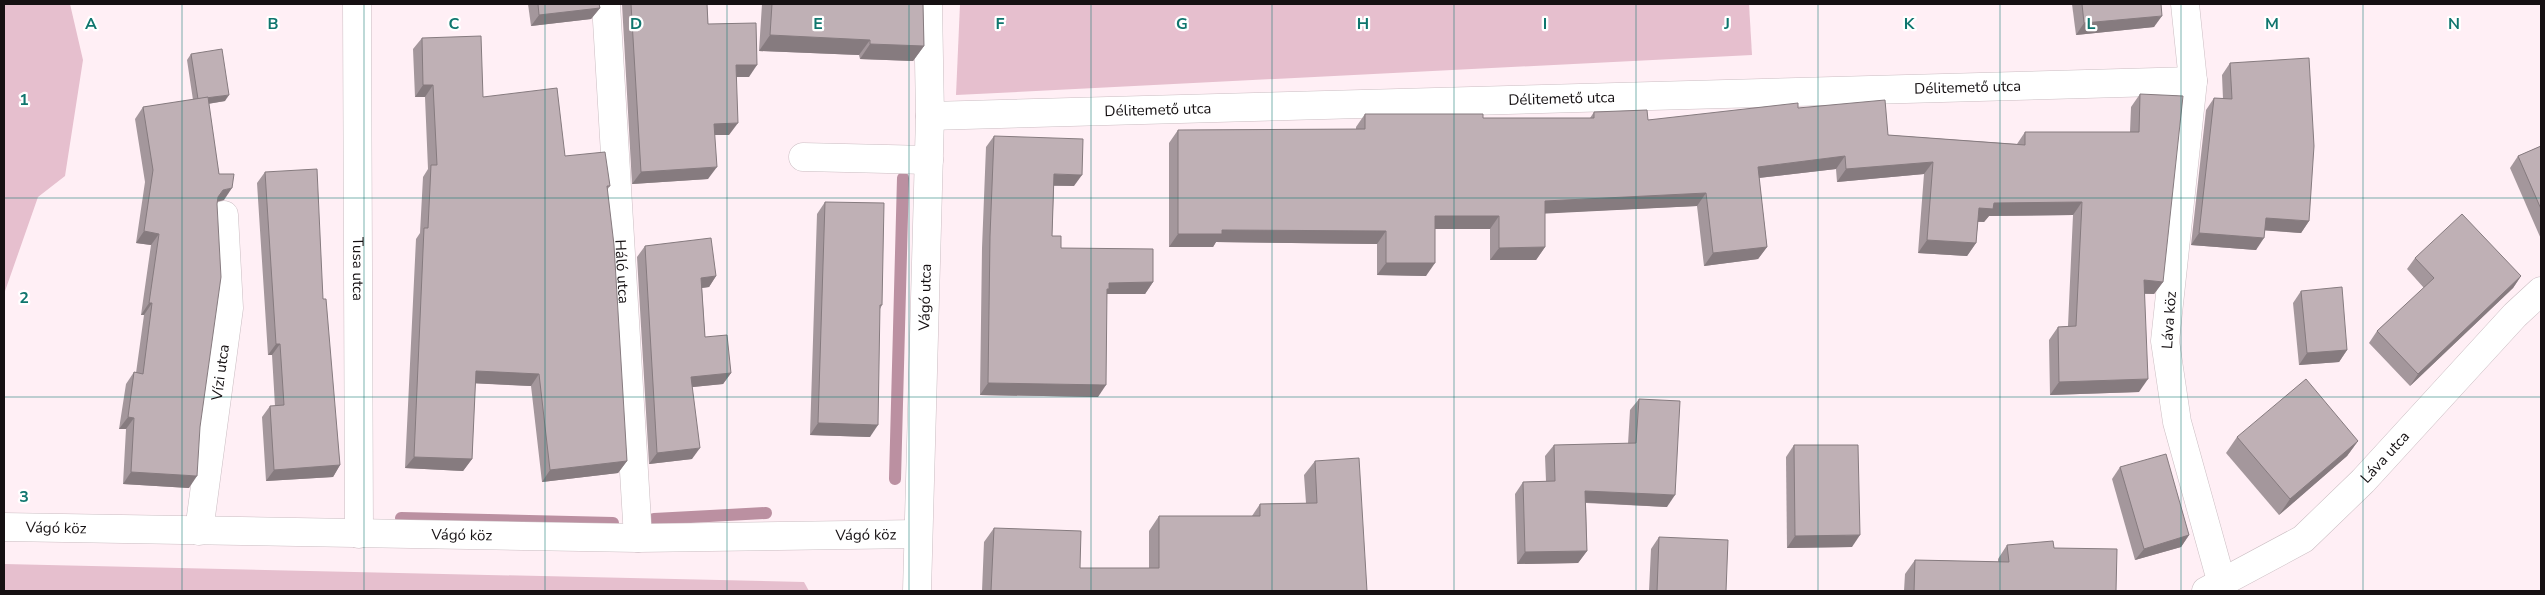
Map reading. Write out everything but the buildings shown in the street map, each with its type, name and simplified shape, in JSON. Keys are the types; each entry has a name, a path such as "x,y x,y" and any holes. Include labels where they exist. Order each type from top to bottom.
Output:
{"street":[{"name":"Tusa utca","path":"357,4 359,534"},
{"name":"Háló utca","path":"606,4 638,538"},
{"name":"Vágó utca","path":"917,591 930,116 928,4"},
{"name":"Láva köz","path":"2185,4 2193,81 2165,341 2177,422 2214,588"},
{"name":"Délitemető utca","path":"930,116 2193,81"},
{"path":"803,157 929,160"},
{"name":"Vízi utca","path":"199,531 229,308 224,215"},
{"name":"Láva utca","path":"2214,588 2302,539 2363,480 2515,315 2541,291"},
{"name":"Vágó köz","path":"4,527 638,538 918,534"}],"shaded area":[{"path":"4,4 70,4 83,60 65,176 38,197 4,294"},
{"path":"960,4 1749,4 1752,55 956,95"},
{"path":"4,564 804,582 809,591 4,591"}],"waterway":[{"path":"895,479 903,178"},
{"path":"654,519 766,513"},
{"path":"401,518 613,523"}]}
